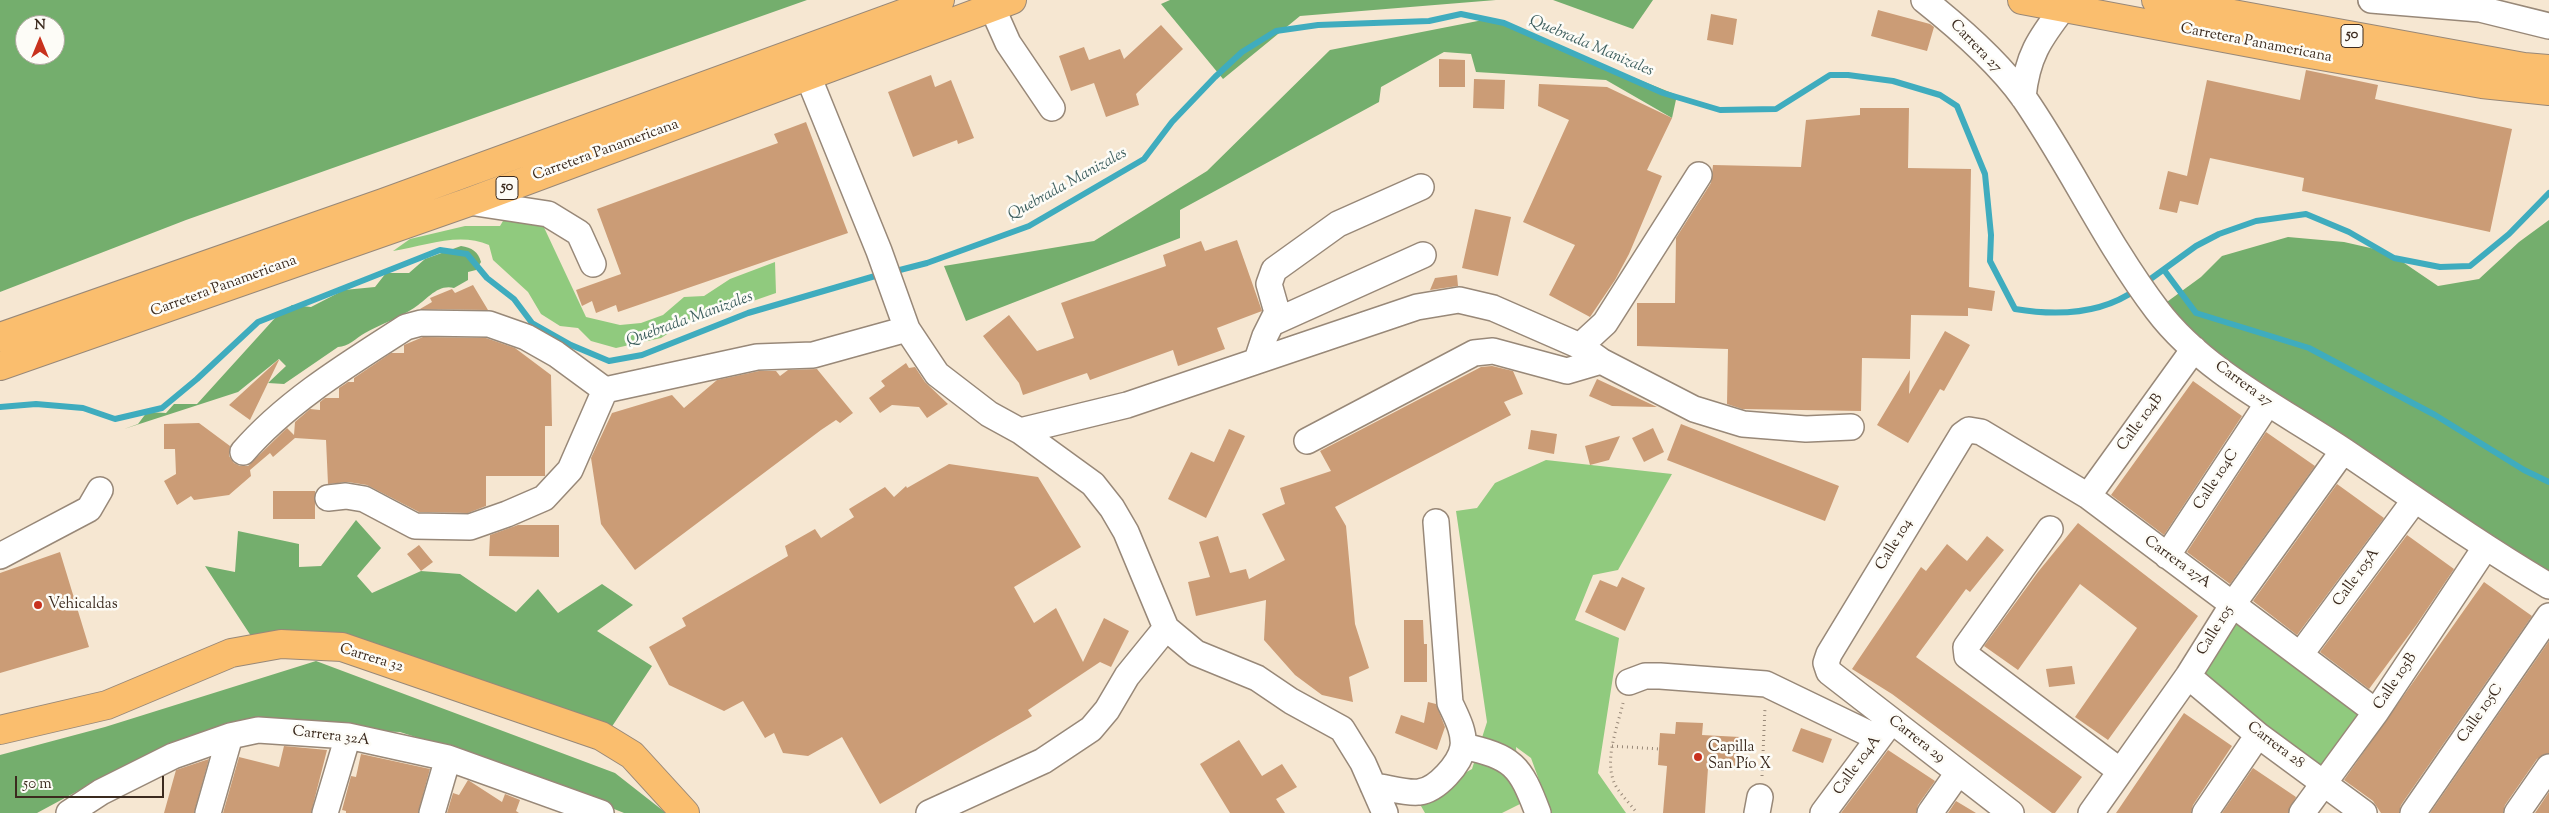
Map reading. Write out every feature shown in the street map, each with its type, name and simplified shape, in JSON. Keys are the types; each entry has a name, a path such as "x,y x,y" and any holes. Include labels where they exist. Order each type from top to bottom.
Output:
{"main road":[{"name":"Carretera Panamericana","path":"0,337 557,141 940,0"},
{"name":"Carretera Panamericana","path":"2022,0 2302,53 2482,84 2549,91"},
{"name":"Carretera Panamericana","path":"2156,0 2524,67 2549,69"},
{"name":"Carretera Panamericana","path":"0,366 469,202 1002,4"},
{"name":"Carrera 32","path":"0,730 107,706 230,654 281,644 342,647 601,736 632,755 685,813"}],"street":[{"name":"Carrera 27","path":"1924,0 1973,42 2023,97 2122,258 2157,311 2194,350 2268,403 2343,451 2414,501 2549,586"},
{"path":"2371,0 2480,9 2549,26"},
{"path":"1002,4 1008,43 1052,108"},
{"name":"Carrera 27","path":"2023,97 2025,73 2031,54 2039,39 2064,7"},
{"path":"808,76 878,251 894,299 907,329 937,374 990,414 1020,431 1092,484 1112,508 1126,532 1166,628 1196,653 1257,678 1291,700 1342,728 1385,813"},
{"path":"1580,346 1605,323 1698,175"},
{"path":"1257,360 1265,336 1277,312 1269,284 1274,270 1338,224 1421,187"},
{"path":"469,202 548,214 579,233 592,264"},
{"path":"1272,323 1423,255"},
{"path":"1020,431 1127,405 1417,307 1459,300 1493,308 1580,346 1601,361 1694,409 1743,424 1806,429 1851,427"},
{"path":"244,452 279,417 326,381 406,327 421,324 490,324 526,337 556,354 605,390 757,357 813,355 907,329"},
{"name":"Calle 104B","path":"2088,496 2194,350"},
{"path":"1307,441 1474,353 1493,351 1567,370 1601,361"},
{"path":"328,498 346,496 364,499 415,526 470,527 507,514 544,498 570,470 605,390"},
{"name":"Calle 104C","path":"2167,556 2268,403"},
{"name":"Carrera 27A","path":"1969,430 1980,432 2088,496 2376,712"},
{"name":"Calle 104","path":"1826,663 1829,654 1962,435 1969,430"},
{"name":"Calle 105","path":"2091,813 2188,676 2233,604 2343,451"},
{"path":"0,556 89,509 100,490"},
{"name":"Calle 105A","path":"2300,655 2414,501"},
{"path":"1373,786 1420,792 1442,781 1456,764 1463,746 1460,725 1450,703 1436,522"},
{"path":"2050,529 1966,646 1967,656 2120,771"},
{"name":"Calle 105B","path":"2302,813 2376,712 2486,548"},
{"name":"Calle 105C","path":"2413,813 2549,616"},
{"path":"929,813 1043,762 1091,729 1107,710 1126,676 1166,628"},
{"name":"Carrera 29","path":"1826,663 1829,672 1885,730 1958,773 2011,813"},
{"path":"1629,682 1645,676 1660,676 1766,684 1885,730"},
{"name":"Carrera 28","path":"2188,676 2258,735 2364,813"},
{"name":"Carrera 32A","path":"69,813 101,792 173,756 230,736 258,730 348,736 448,758 601,813"},
{"name":"Calle 104A","path":"1823,813 1885,730"},
{"path":"2205,813 2258,735"},
{"path":"208,813 230,736"},
{"path":"325,813 348,736"},
{"path":"1463,746 1496,754 1515,767 1526,783 1538,813"},
{"path":"432,813 448,758"},
{"path":"2516,813 2549,767"},
{"path":"1930,813 1958,773"}],"path":[{"path":"1629,682 1612,746 1613,779 1638,813"},
{"path":"1759,805 1766,684"},
{"path":"1612,746 1658,749"}],"green space":[{"path":"0,0 807,0 186,220 0,292"},
{"path":"1170,0 1496,0 1300,16 1223,79 1161,4"},
{"path":"1553,0 1653,0 1633,29"},
{"path":"1488,19 1677,95 1672,118 1606,80 1476,72 1471,54 1444,52 1381,87 1379,102 1180,210 1180,238 966,321 944,266 1094,241 1207,171 1330,50"},
{"path":"506,216 541,221 586,317 620,325 641,323 663,315 684,297 704,296 730,279 775,262 776,293 678,327 661,338 616,348 591,341 578,328 560,326 541,314 528,292 493,260 489,245 478,241 454,240 393,251 410,239 465,226 500,226"},
{"path":"2549,220 2549,577 2489,541 2208,347 2160,307 2201,277 2222,256 2288,237 2344,242 2388,252 2438,286 2479,279 2519,242"},
{"path":"461,246 474,251 481,262 476,270 468,272 468,280 454,288 448,287 437,290 408,312 365,333 349,344 338,347 284,384 268,383 286,366 279,359 238,392 124,429 138,424 147,412 166,413 174,404 197,404 275,318 292,305 311,307 344,290 375,287 386,273 409,273 425,259"},
{"path":"1546,460 1672,474 1618,570 1593,575 1575,620 1619,638 1598,773 1626,813 1551,813 1531,758 1516,747 1520,804 1502,813 1425,813 1417,799 1472,769 1487,722 1456,511 1477,508 1495,483"},
{"path":"356,520 381,548 357,576 372,593 421,571 460,574 516,612 538,589 558,613 602,584 633,605 597,631 652,666 611,728 251,636 205,566 235,572 238,531 299,544 299,567 321,566"},
{"path":"2233,604 2376,712 2324,782 2188,676"},
{"path":"316,661 615,773 666,813 624,813 518,770 400,732 238,726 87,786 37,813 0,813 0,755 105,727"}],"building":[{"path":"1878,10 1930,24 1934,27 1927,51 1871,36"},
{"path":"1711,14 1737,19 1733,45 1707,40"},
{"path":"1161,25 1183,49 1136,94 1139,105 1106,117 1094,83 1071,91 1059,56 1084,47 1089,60 1120,49 1124,59"},
{"path":"1439,59 1465,60 1465,87 1439,87"},
{"path":"2306,70 2378,85 2375,99 2512,129 2490,232 2302,191 2304,178 2210,158 2198,205 2180,201 2177,213 2159,209 2168,171 2187,176 2207,80 2300,100"},
{"path":"931,75 935,87 951,80 974,138 958,144 957,140 913,157 888,92"},
{"path":"1474,79 1505,80 1504,109 1473,108"},
{"path":"1539,84 1607,87 1672,118 1647,170 1662,176 1629,254 1615,280 1590,317 1549,295 1575,245 1523,222 1569,120 1538,106"},
{"path":"1860,108 1909,108 1908,168 1971,169 1969,287 1995,291 1992,311 1968,308 1968,316 1911,315 1910,359 1862,358 1861,411 1742,409 1727,404 1728,349 1637,346 1637,303 1675,303 1676,238 1711,183 1713,165 1801,167 1806,120 1860,115"},
{"path":"806,122 848,233 618,312 616,305 596,313 592,301 582,306 576,290 621,274 597,209 778,143 774,134"},
{"path":"1475,209 1511,217 1498,276 1462,268"},
{"path":"1237,240 1262,311 1217,328 1225,349 1178,366 1173,350 1090,380 1087,373 1023,395 1019,383 983,336 1009,315 1037,351 1074,338 1061,303 1166,266 1163,255 1201,241 1205,251"},
{"path":"1457,275 1458,286 1430,290 1435,278"},
{"path":"473,285 488,310 420,309 432,302 430,298 452,289 455,293"},
{"path":"1945,331 1970,345 1944,391 1940,389 1908,443 1877,425 1910,370 1909,394"},
{"path":"423,337 486,338 515,348 551,375 552,426 545,426 545,476 486,476 486,506 468,513 419,512 367,485 348,482 328,484 326,440 295,438 273,457 270,453 250,470 251,476 229,495 194,500 191,496 177,505 164,481 176,474 175,449 164,449 164,424 199,423 230,446 229,456 234,463 240,466 248,466 287,428 294,435 295,422 310,409 320,410 320,402 325,398 339,398 339,388 348,382 354,382 354,378 391,353 404,353 404,345"},
{"path":"278,360 250,420 229,405"},
{"path":"906,363 909,368 915,367 925,382 948,404 927,418 919,407 892,405 880,413 869,398 885,386 881,381"},
{"path":"1492,366 1513,371 1523,394 1504,402 1511,415 1335,507 1346,526 1355,624 1369,668 1349,677 1353,702 1322,695 1295,675 1264,640 1266,600 1196,616 1188,582 1210,577 1199,542 1218,536 1230,573 1246,569 1249,579 1285,560 1262,514 1285,504 1280,488 1331,471 1320,451 1481,367"},
{"path":"817,369 853,413 840,423 836,420 821,430 635,570 601,524 591,458 612,413 672,395 684,408 717,380 759,371 776,371 780,376 788,370"},
{"path":"1597,379 1657,407 1612,406 1589,396"},
{"path":"2193,381 2242,416 2164,535 2111,495"},
{"path":"1681,424 1839,486 1825,521 1667,460"},
{"path":"1653,428 1664,452 1644,462 1632,438"},
{"path":"1229,429 1245,436 1206,518 1168,499 1191,452 1214,462"},
{"path":"1531,430 1557,434 1554,454 1528,449"},
{"path":"2266,432 2315,466 2230,584 2187,552"},
{"path":"1620,436 1609,460 1590,465 1585,446"},
{"path":"949,464 1038,477 1081,547 1014,587 1034,623 1056,608 1083,662 1104,618 1129,631 1111,667 1100,662 1028,710 1032,716 880,804 842,737 808,756 783,753 774,733 765,738 743,701 724,711 669,685 649,647 686,626 682,618 788,556 785,546 815,529 821,538 854,517 849,509 885,487 894,497 906,486 907,488"},
{"path":"2337,484 2384,518 2297,635 2253,601"},
{"path":"273,491 315,491 315,519 273,519"},
{"path":"2078,523 2198,616 2108,740 2075,717 2137,628 2080,584 2018,670 1984,646 2038,572"},
{"path":"518,525 559,525 559,557 489,556 490,535"},
{"path":"2407,535 2454,569 2417,624 2369,689 2320,652"},
{"path":"1987,536 2004,550 1970,592 1966,589 1916,657 2082,777 2055,813 2052,813 1892,694 1852,669 1921,567 1926,571 1947,544 1967,561"},
{"path":"419,545 433,562 421,571 407,554"},
{"name":"Vehicaldas","path":"60,552 89,647 0,673 0,573"},
{"path":"1622,577 1645,588 1625,631 1585,612 1600,580 1617,587"},
{"path":"2484,582 2532,616 2401,805 2399,813 2381,813 2373,801 2344,780"},
{"path":"1404,620 1423,620 1424,644 1427,644 1427,682 1404,682"},
{"path":"2549,641 2549,753 2537,759 2505,805 2503,813 2430,813"},
{"path":"2072,666 2075,684 2049,687 2046,669"},
{"path":"1428,702 1436,704 1445,727 1437,750 1395,733 1401,715 1424,723"},
{"path":"2184,713 2232,746 2193,805 2191,813 2116,813"},
{"name":"Capilla San Pío X","path":"1676,722 1703,723 1702,735 1740,737 1738,770 1708,768 1705,813 1663,813 1667,766 1658,765 1660,733 1675,734"},
{"path":"1801,728 1832,739 1823,763 1792,751"},
{"path":"1239,740 1262,776 1282,764 1297,787 1276,799 1285,813 1230,813 1200,764"},
{"path":"284,746 327,750 311,813 223,813 239,757 279,767"},
{"path":"1888,750 1935,781 1918,805 1916,813 1841,813"},
{"path":"361,754 430,769 418,813 346,813 346,811 342,810 351,776 356,777"},
{"path":"209,759 194,813 164,813 176,770"},
{"path":"2253,768 2296,797 2288,813 2222,813"},
{"path":"468,780 502,802 505,794 520,800 516,811 519,813 447,813 453,793 459,795"},
{"path":"2549,792 2549,813 2535,813"},
{"path":"1956,801 1976,813 1948,813"}],"waterway":[{"name":"Quebrada Manizales","path":"892,272 927,263 1029,226 1144,159 1172,122 1215,77 1242,52 1276,31 1318,25 1429,21 1461,14 1504,23 1663,93 1720,110 1776,109 1830,75 1848,75 1893,81 1940,95 1957,106 1985,174 1991,235 1990,261 2015,309 2063,313 2094,309 2123,298 2137,289"},
{"name":"Quebrada Manizales","path":"2145,283 2196,246 2219,234 2256,221 2306,214 2349,232 2394,258 2440,267 2470,266 2509,234 2549,193"},
{"name":"Quebrada Manizales","path":"0,407 36,404 83,408 115,419 162,408 197,379 258,322 440,250 467,254 487,278 514,299 532,323 571,345 609,361 642,355 748,313 882,274"},
{"path":"2164,270 2196,313 2309,348 2435,415 2524,470 2549,482"}],"place":[{"name":"Vehicaldas","path":"38,605"},
{"name":"Capilla San Pío X","path":"1698,757"}]}
